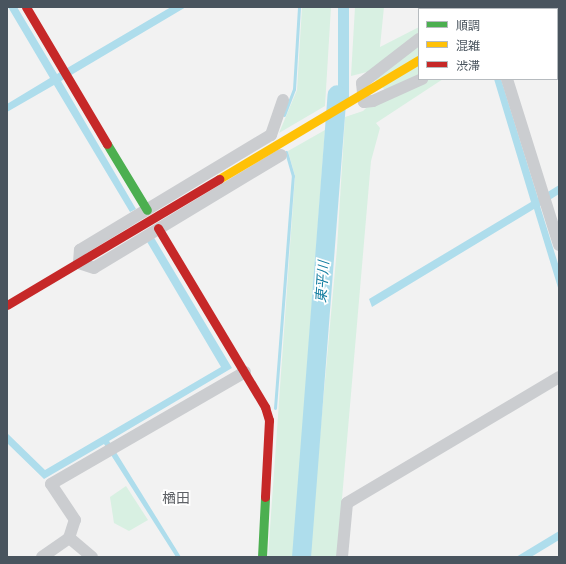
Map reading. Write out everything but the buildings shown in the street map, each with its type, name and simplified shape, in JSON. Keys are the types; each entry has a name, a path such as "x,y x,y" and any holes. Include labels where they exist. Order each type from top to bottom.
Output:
{"street":[{"path":"26,7 147,210"},
{"path":"418,40 362,83 364,102 373,101 420,80"},
{"path":"7,305 418,61"},
{"path":"508,80 559,245"},
{"path":"79,263 80,250 271,135 283,100"},
{"path":"79,263 94,268 281,155"},
{"path":"158,228 265,407 269,420 262,557"},
{"path":"42,557 69,538 75,520 51,484 245,372"},
{"path":"342,557 347,503 559,377"},
{"path":"69,538 92,557"}],"green space":[{"path":"302,7 331,7 325,106 279,133 297,90"},
{"path":"355,7 384,7 380,47 418,28 418,80 441,80 376,123 380,128 371,161 337,557 309,557 337,248 345,117 363,111 385,90 367,72 351,76"},
{"path":"325,130 293,557 268,557 295,176 288,151"},
{"path":"126,486 148,520 129,531 114,523 110,497"}],"water":[{"path":"8,7 17,7 57,74 171,7 186,7 61,81 136,209 130,212 54,85 7,112 7,104 50,78"},
{"path":"338,7 349,7 349,103 338,103"},
{"path":"494,80 501,80 538,198 559,185 559,194 540,206 559,267 559,291 534,209 372,307 369,299 531,202"},
{"path":"153,236 232,368 109,441 181,557 176,557 104,444 44,479 7,443 7,433 45,470 221,367 146,240"},
{"path":"559,531 559,540 531,557 516,557"}],"waterway":[{"path":"284,115 294,89 299,7"},
{"name":"東平川","path":"301,557 337,94"},
{"path":"275,408 293,176 286,152"}],"traffic: fast":[{"path":"107,144 147,210"},
{"path":"262,557 265,497"}],"traffic: slow":[{"path":"219,179 418,61"}],"traffic: jam":[{"path":"26,7 107,144"},
{"path":"7,305 219,179"},
{"path":"158,228 265,407 269,420 265,497"}],"district":[{"name":"楢田","path":"176,498"}]}
